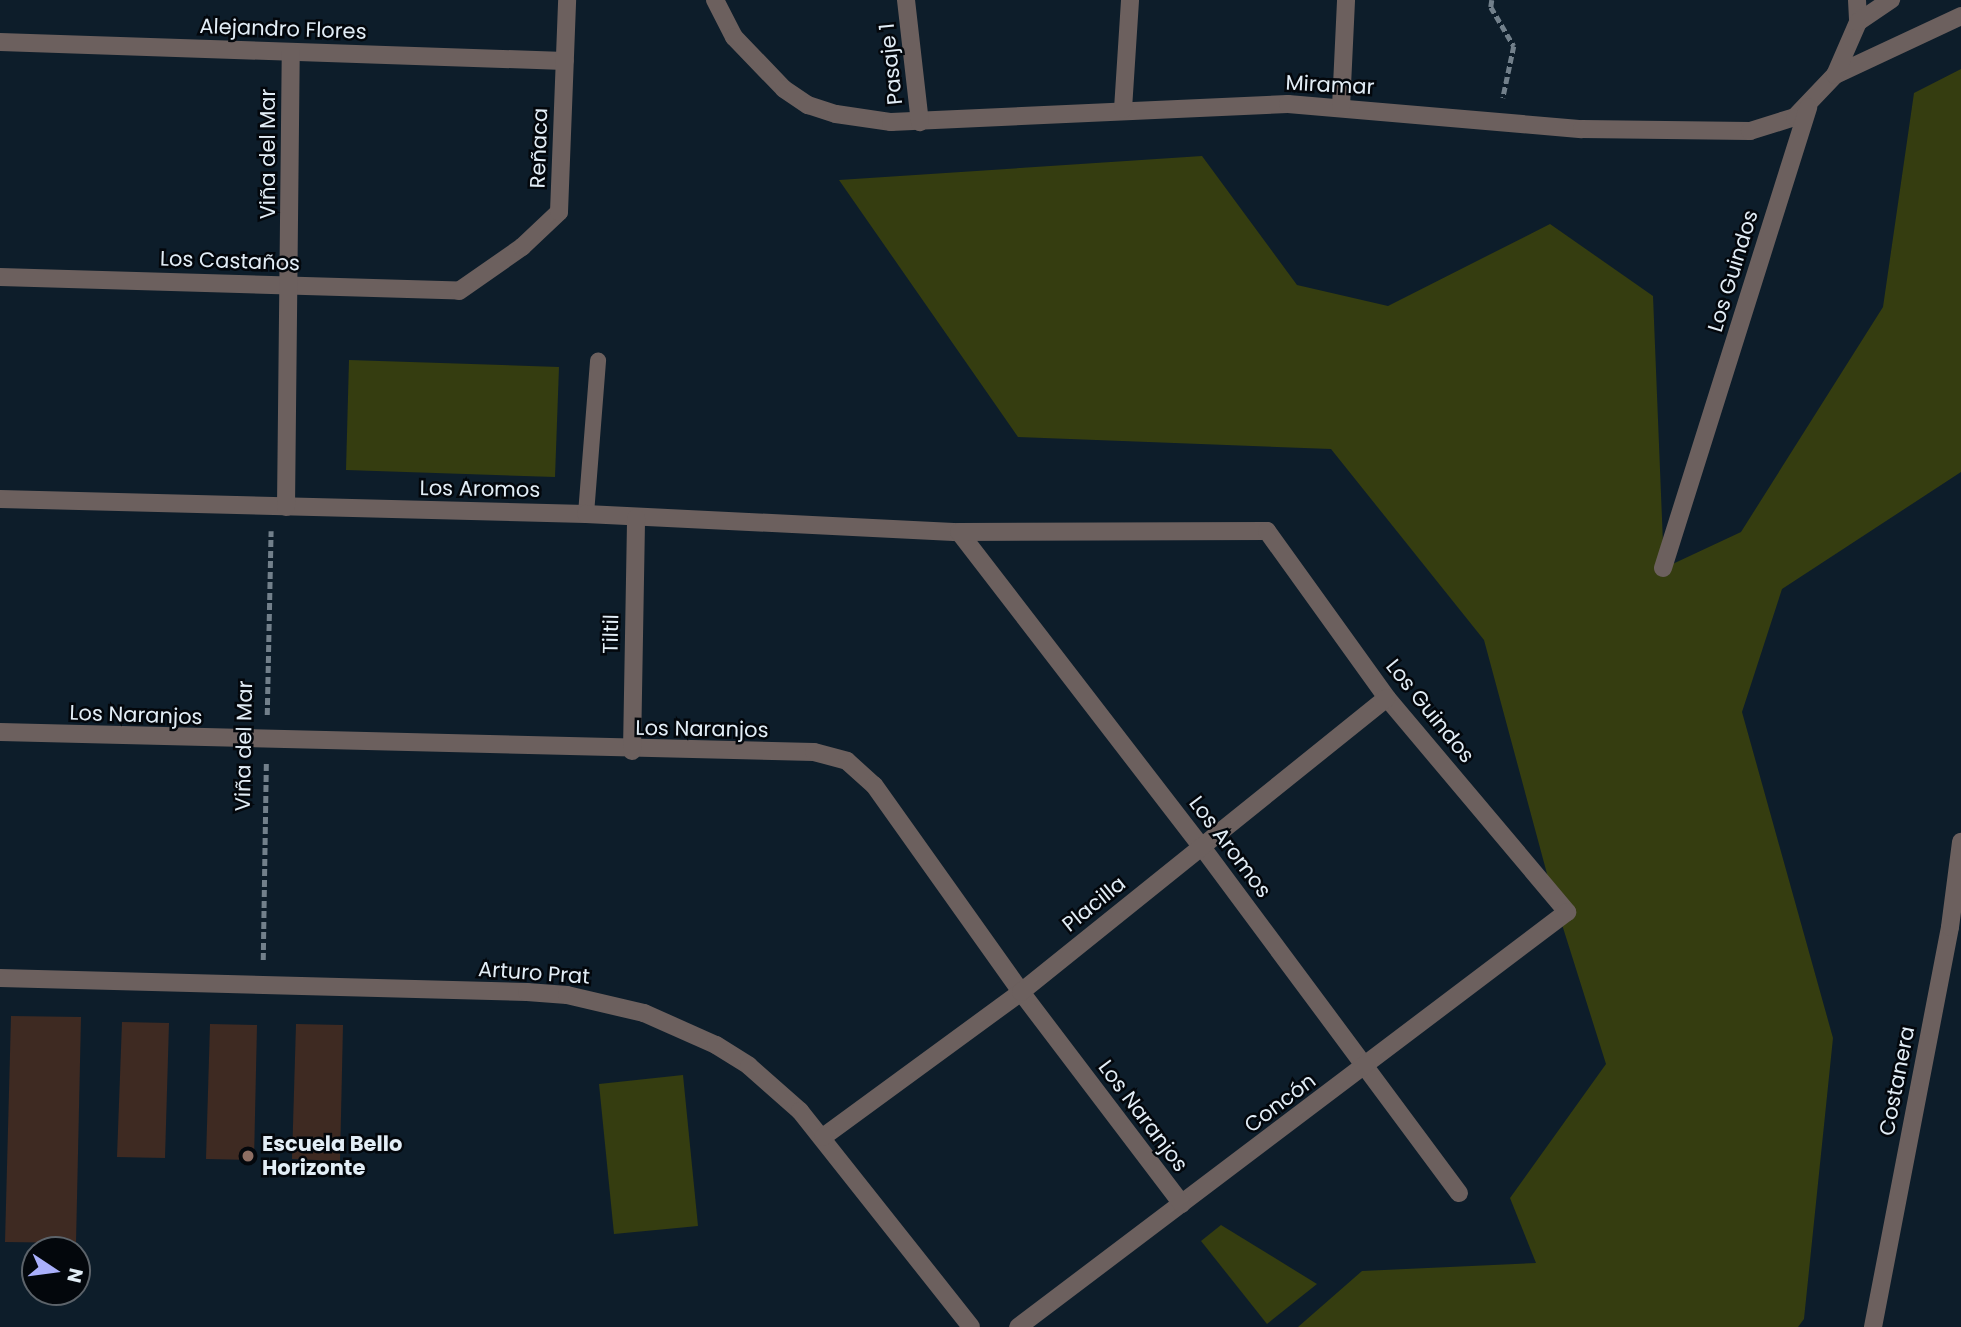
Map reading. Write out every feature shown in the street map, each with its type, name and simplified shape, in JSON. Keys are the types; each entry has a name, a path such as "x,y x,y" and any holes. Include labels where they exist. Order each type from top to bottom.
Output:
{"street":[{"name":"Reñaca","path":"459,291 522,247 559,212 567,0"},
{"name":"Miramar","path":"715,0 734,37 764,73 808,105 864,120 920,122 1236,104 1340,107 1498,122 1654,132 1750,131 1780,124 1808,107 1835,75 1961,16"},
{"name":"Pasaje 1","path":"906,0 920,122"},
{"path":"1123,110 1130,0"},
{"path":"1340,107 1346,0"},
{"path":"1835,75 1858,22 1857,0"},
{"path":"1858,22 1891,0"},
{"name":"Alejandro Flores","path":"0,42 565,61"},
{"name":"Viña del Mar","path":"279,507 291,286 291,52"},
{"name":"Los Guindos","path":"1663,568 1808,107"},
{"name":"Los Castaños","path":"0,277 459,291"},
{"name":"Los Aromos","path":"0,499 586,514 959,532 1267,531"},
{"name":"Tiltil","path":"632,751 636,518"},
{"name":"Los Guindos","path":"1267,531 1387,698 1567,912"},
{"name":"Los Aromos","path":"959,532 1202,847 1459,1193"},
{"name":"Placilla","path":"823,1137 1021,992 1387,698"},
{"name":"Los Naranjos","path":"0,732 632,751 814,752 847,761 874,785 1021,992 1182,1204"},
{"name":"Costanera","path":"1873,1327 1950,927 1961,842"},
{"name":"Concón","path":"1018,1327 1367,1066 1567,912"},
{"name":"Arturo Prat","path":"0,978 527,992 606,1002 644,1013 716,1045 775,1088 823,1137 971,1327"}],"lane":[{"path":"586,514 598,360"}],"path":[{"path":"1492,0 1491,7 1514,46 1498,122"},
{"name":"Viña del Mar","path":"262,985 266,742 279,507"}],"green space":[{"path":"1961,69 1961,472 1782,589 1742,712 1833,1038 1804,1319 1798,1327 1298,1327 1362,1271 1536,1263 1510,1198 1606,1064 1553,896 1484,640 1331,449 1018,437 839,180 1202,156 1297,285 1388,306 1550,224 1653,296 1664,568 1741,532 1883,307 1914,93"},
{"path":"349,360 559,367 555,477 346,470"},
{"path":"683,1075 698,1226 614,1234 599,1084"},
{"path":"1221,1225 1317,1284 1267,1324 1201,1241"}],"building":[{"path":"11,1016 81,1017 76,1236 21,1236 21,1242 5,1242"},
{"path":"122,1022 169,1023 165,1158 117,1157"},
{"path":"210,1024 257,1025 254,1160 206,1159"},
{"path":"296,1024 343,1025 340,1161 292,1159"}],"place":[{"name":"Escuela Bello Horizonte","path":"248,1156"}]}
